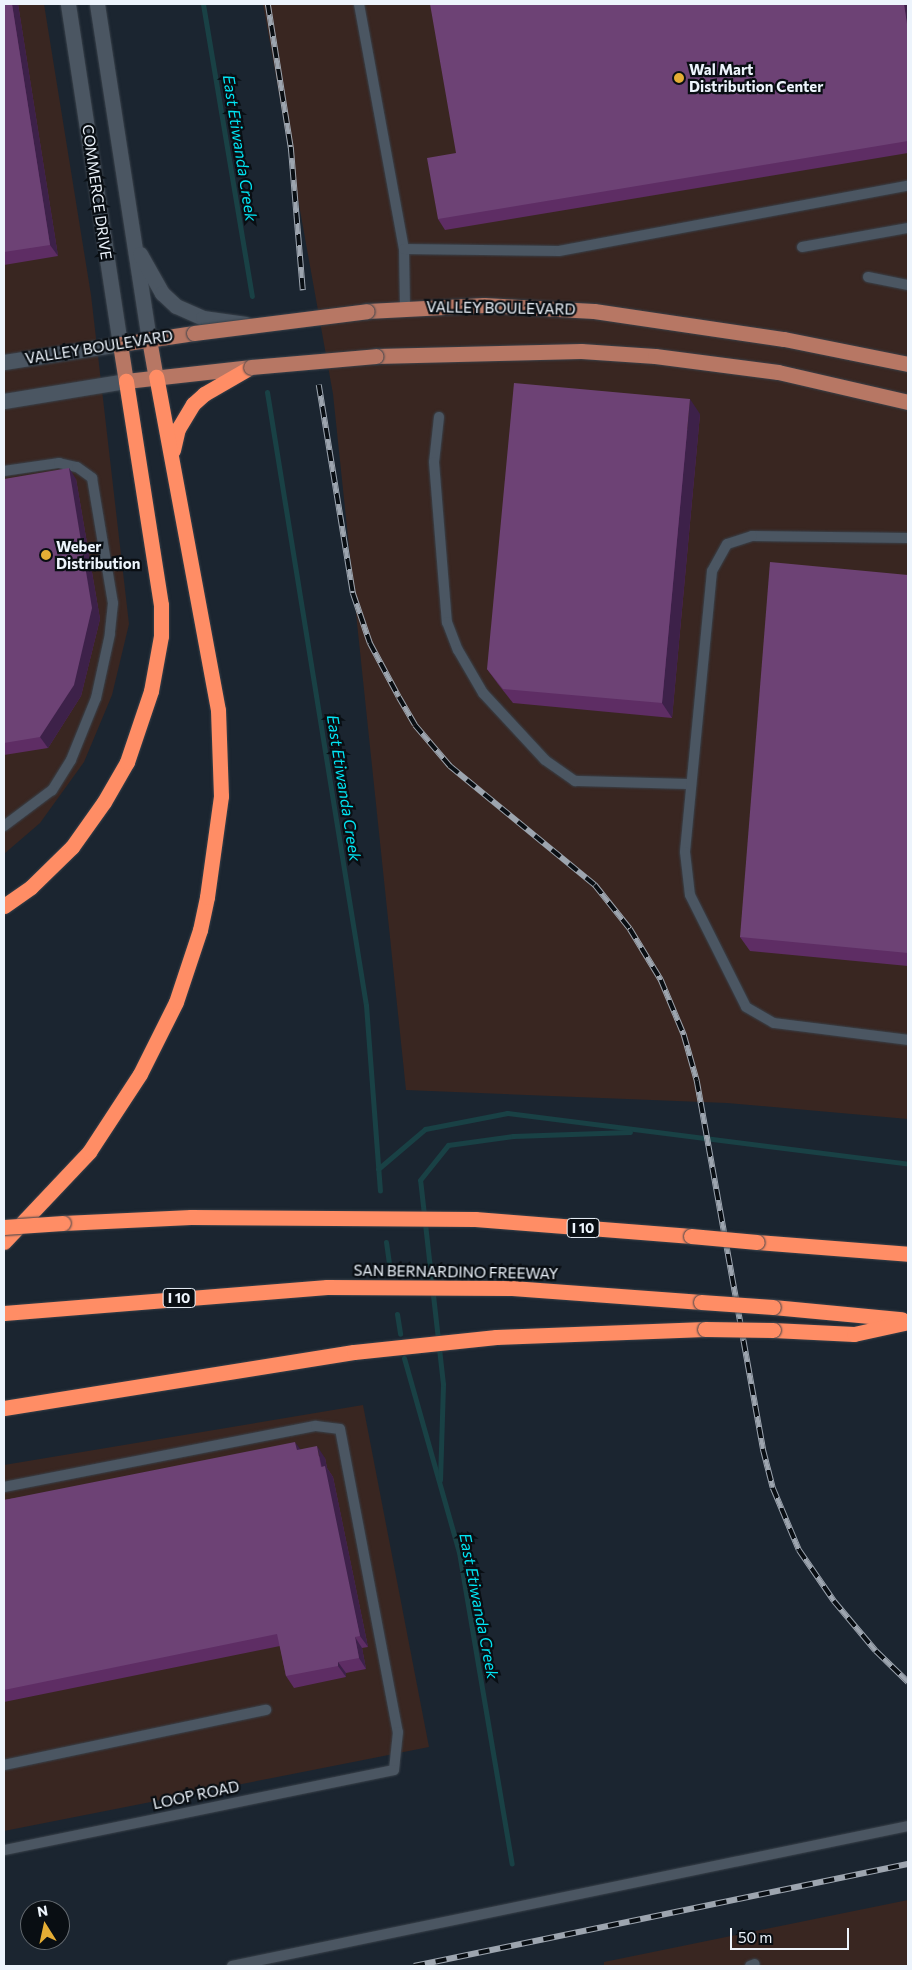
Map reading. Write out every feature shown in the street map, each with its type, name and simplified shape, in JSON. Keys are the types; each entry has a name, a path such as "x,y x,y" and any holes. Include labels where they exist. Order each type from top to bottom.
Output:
{"highway":[{"path":"172,454 186,415 204,394 251,367"},
{"path":"4,1242 89,1152 140,1074 176,1002 200,930 221,796 218,710 156,376"},
{"path":"4,906 31,887 72,847 104,802 127,762 152,691 160,636 161,605 126,381"},
{"name":"I 10","path":"4,1227 191,1217 475,1219 908,1254"},
{"name":"SAN BERNARDINO FREEWAY","path":"4,1313 32,1308 326,1287 512,1288 773,1307 908,1321"},
{"path":"4,1408 354,1352 496,1337 704,1329 854,1334 908,1321"}],"main road":[{"name":"VALLEY BOULEVARD","path":"120,344 248,324 366,311 405,307 484,305 594,310 775,337 908,364"},
{"name":"COMMERCE DRIVE","path":"149,339 156,376"},
{"name":"COMMERCE DRIVE","path":"120,344 126,381"},
{"path":"126,381 156,376 376,356 581,351 655,356 778,372 908,402"}],"street":[{"name":"COMMERCE DRIVE","path":"68,4 120,344"},
{"name":"COMMERCE DRIVE","path":"97,4 149,339"},
{"path":"136,247 162,293 176,306 191,314 248,324"},
{"name":"VALLEY BOULEVARD","path":"4,362 120,344"},
{"path":"4,401 126,381"}],"lane":[{"path":"359,4 404,249 405,307"},
{"path":"404,249 560,251 908,186"},
{"path":"802,247 908,228"},
{"path":"868,278 908,285"},
{"path":"439,417 434,462 447,622 458,650 483,693 545,760 575,781 691,784"},
{"path":"4,471 59,463 77,467 92,478 113,604 110,634 96,698 71,760 52,790 4,826"},
{"path":"908,538 752,536 727,544 712,571 685,852 690,895 746,1007 774,1023 908,1040"},
{"name":"LOOP ROAD","path":"4,1487 316,1426 340,1429 398,1732 394,1770 4,1850"},
{"path":"4,1765 266,1710"},
{"path":"232,1966 908,1826"}],"shaded area":[{"path":"4,4 44,4 91,295 129,624 112,695 84,762 40,823 4,854"},
{"path":"263,4 908,4 908,1119 727,1103 406,1090 333,394"},
{"path":"363,1405 429,1747 4,1831 4,1465"},
{"path":"908,1900 908,1966 604,1966 604,1962"}],"building":[{"path":"4,4 12,4 50,245 4,252"},
{"name":"Wal Mart Distribution Center","path":"430,4 904,4 908,31 908,141 438,219 427,158 456,153"},
{"path":"514,383 690,399 662,703 503,689 487,669"},
{"name":"Weber Distribution","path":"69,468 92,608 74,685 40,737 4,743 4,479"},
{"path":"770,562 908,575 908,953 740,937"},
{"path":"295,1442 297,1450 317,1446 321,1467 325,1466 360,1636 355,1637 359,1658 338,1662 338,1666 286,1676 277,1634 4,1690 4,1500"}],"waterway":[{"name":"East Etiwanda Creek","path":"203,4 252,296"},
{"name":"East Etiwanda Creek","path":"267,392 366,1005 380,1190"},
{"path":"378,1169 425,1129 507,1113 908,1164"},
{"path":"440,1480 443,1384 420,1180 448,1145 513,1136 630,1132"},
{"name":"East Etiwanda Creek","path":"386,1242 389,1263"},
{"name":"East Etiwanda Creek","path":"397,1314 400,1334"},
{"name":"East Etiwanda Creek","path":"404,1358 459,1552 512,1864"}],"railway":[{"path":"268,4 291,147 303,290"},
{"path":"319,385 353,593 370,643 415,725 450,766 595,885 630,929 661,980 684,1035 697,1081 763,1449 773,1488 799,1550 834,1601 876,1651 908,1682"},
{"path":"414,1966 908,1864"}],"place":[{"name":"Wal Mart Distribution Center","path":"679,78"},
{"name":"Weber Distribution","path":"46,555"}]}
